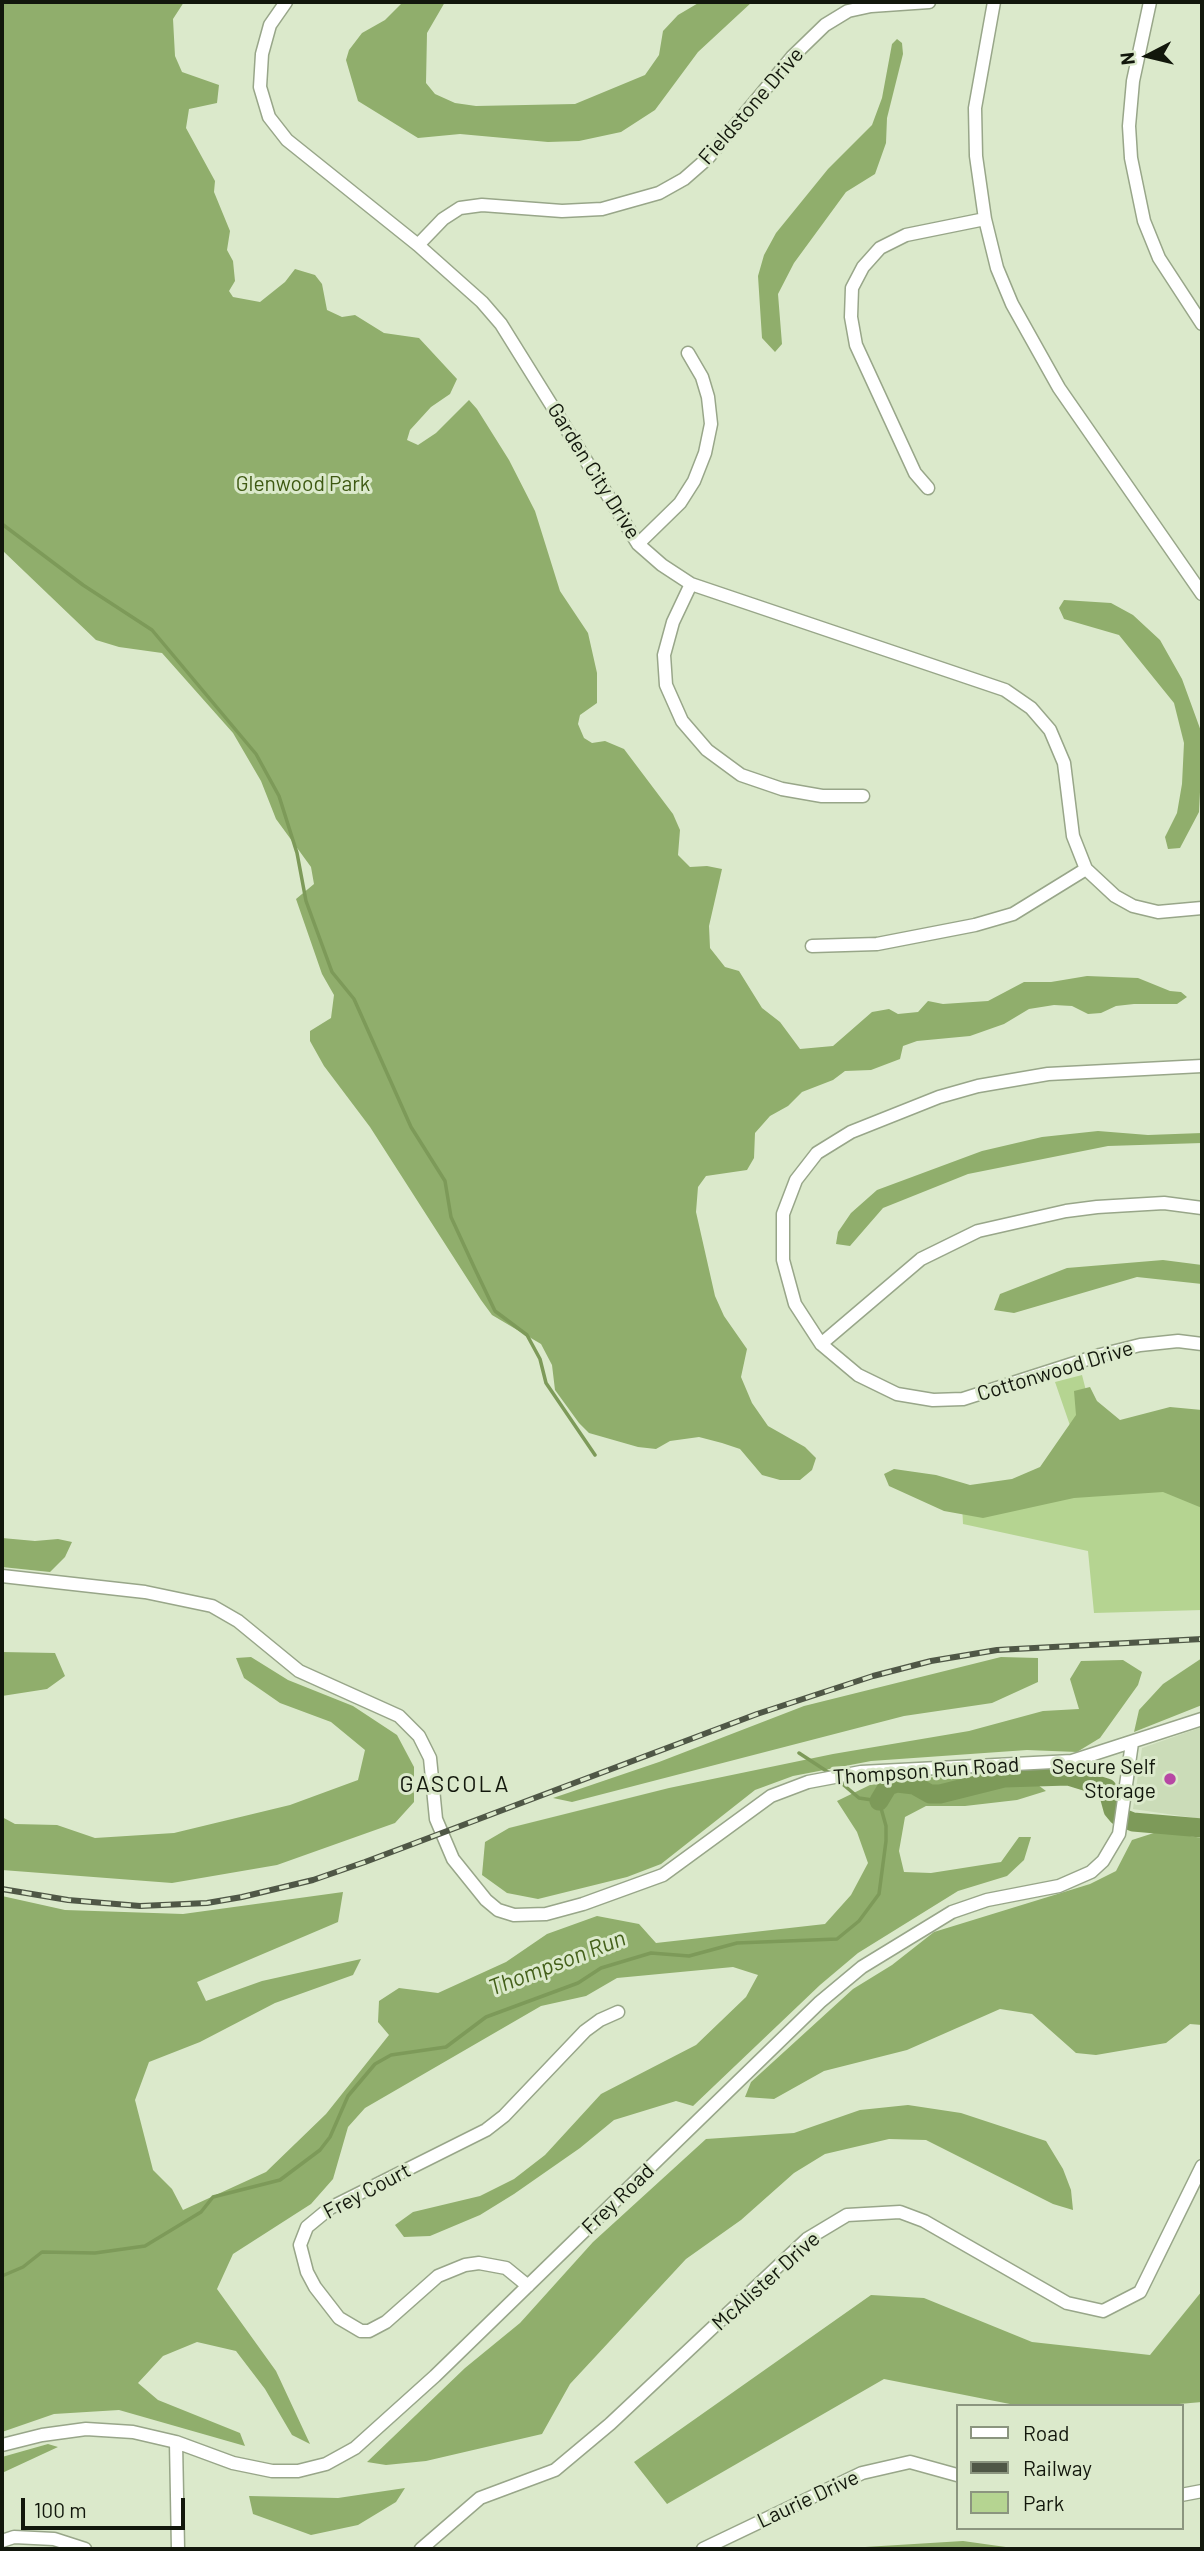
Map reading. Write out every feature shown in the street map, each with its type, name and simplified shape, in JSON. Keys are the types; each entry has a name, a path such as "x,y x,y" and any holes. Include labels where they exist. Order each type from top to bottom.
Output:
{"street":[{"name":"Garden City Drive","path":"286,2 270,25 262,54 260,87 269,117 287,140 418,245 482,302 501,324 638,544 662,565 691,584 1005,690 1031,708 1050,730 1064,763 1073,836 1086,869 1115,896 1133,906 1158,912 1202,908"},
{"name":"Fieldstone Drive","path":"418,245 443,219 460,208 482,205 562,211 602,209 659,193 684,179 708,158 792,57 825,25 848,11 859,8 929,2"},
{"path":"993,2 975,108 976,156 985,219 997,268 1034,348 1202,594"},
{"path":"1150,2 1133,81 1129,127 1131,158 1144,221 1159,258 1200,317"},
{"path":"928,488 915,473 856,345 850,317 852,288 863,267 888,243 906,235 985,219"},
{"path":"638,544 680,503 694,481 705,453 711,424 708,397 702,377 688,353"},
{"path":"691,584 673,622 664,655 666,685 682,721 707,750 741,775 782,789 822,796 863,796"},
{"path":"813,946 877,944 932,936 975,925 1013,914 1086,869"},
{"name":"Cottonwood Drive","path":"1202,1066 1048,1074 978,1086 895,1113 851,1132 817,1153 796,1180 783,1214 783,1260 795,1304 821,1344 858,1374 897,1394 933,1399 963,1399 1100,1355 1140,1345 1178,1341 1202,1344"},
{"path":"821,1344 921,1259 978,1231 1066,1211 1097,1207 1164,1203 1202,1208"},
{"name":"Thompson Run Road","path":"2,1576 145,1592 212,1606 239,1621 299,1671 399,1716 419,1736 429,1758 436,1819 453,1859 486,1900 498,1910 514,1915 546,1914 663,1875 771,1796 825,1778 850,1773 1072,1761 1132,1744 1202,1719"},
{"name":"Frey Road","path":"2,2445 42,2435 86,2429 133,2432 176,2442 233,2463 272,2471 298,2471 326,2463 355,2448 528,2286 820,2003 862,1966 952,1912 987,1900 1059,1886 1091,1872 1112,1849 1119,1834 1132,1744"},
{"name":"Frey Court","path":"528,2286 506,2268 479,2263 465,2265 438,2276 386,2322 369,2331 360,2332 339,2318 314,2287 300,2245 307,2227 330,2208 486,2130 504,2116 585,2031 618,2012"},
{"name":"McAlister Drive","path":"421,2549 481,2498 555,2470 610,2424 807,2239 847,2215 900,2212 924,2221 1067,2303 1103,2311 1140,2292 1202,2166"},
{"path":"176,2442 178,2549"},
{"name":"Laurie Drive","path":"703,2549 862,2473 910,2462 956,2474"},
{"path":"1183,2495 1202,2491"},
{"path":"2,2541 15,2538 54,2539 85,2549"}],"shaded area":[{"name":"Secure Self Storage","path":"1202,1727 1202,1819 1133,1809 1142,1748"}],"green space":[{"name":"Glenwood Park","path":"2,2 184,2 173,19 175,56 182,72 219,85 217,103 189,109 186,128 215,181 214,192 230,231 227,250 233,261 235,281 229,291 233,297 260,302 285,282 295,269 315,275 322,284 327,310 342,317 355,315 384,333 419,338 457,379 450,394 431,407 410,430 407,440 418,445 436,433 469,400 477,409 509,460 535,511 560,591 588,633 597,673 597,703 580,715 578,724 584,738 592,743 605,741 624,749 673,814 680,830 678,855 690,867 722,869 709,926 710,948 725,967 739,971 762,1008 780,1022 800,1049 833,1046 872,1012 889,1009 898,1014 918,1012 928,1001 943,1004 988,1001 1024,982 1051,982 1087,976 1138,978 1170,991 1181,992 1187,997 1177,1004 1116,1006 1101,1013 1088,1014 1072,1006 1054,1005 1029,1009 1004,1024 970,1036 917,1041 903,1046 900,1059 871,1070 845,1071 833,1080 802,1092 788,1106 770,1116 755,1133 754,1158 747,1170 706,1176 698,1187 696,1212 715,1296 724,1316 747,1349 741,1377 752,1403 768,1426 805,1447 816,1458 812,1470 800,1480 780,1480 762,1475 740,1449 699,1437 670,1441 656,1449 638,1447 589,1433 579,1423 555,1390 552,1365 541,1344 492,1315 370,1127 324,1066 310,1041 310,1031 331,1018 334,995 322,974 296,899 314,884 311,867 276,819 261,781 233,733 162,653 119,647 96,640 2,550"},
{"path":"403,2 445,2 427,33 426,83 435,94 455,103 476,106 575,104 645,75 659,55 663,31 678,15 700,2 752,2 698,52 655,110 621,132 579,141 548,142 460,134 418,138 358,101 346,60 349,50 362,33 385,20"},
{"path":"897,39 902,43 903,54 887,118 886,143 875,174 846,192 794,263 778,294 782,344 775,352 762,338 758,276 764,255 776,233 828,169 872,125 882,98 892,44"},
{"path":"1064,600 1111,603 1133,615 1160,640 1182,679 1202,734 1202,752 1199,812 1180,848 1168,849 1165,837 1177,813 1182,784 1184,743 1174,703 1119,635 1064,619 1059,608"},
{"path":"1098,1131 1148,1135 1202,1133 1202,1143 1108,1146 968,1174 883,1208 850,1246 836,1244 838,1232 851,1213 877,1190 982,1151 1042,1137"},
{"path":"1163,1260 1202,1265 1202,1284 1137,1277 1014,1313 994,1310 1000,1294 1067,1268"},
{"path":"1082,1375 1091,1410 1202,1475 1202,1610 1094,1613 1088,1551 963,1524 962,1504 1095,1457 1074,1437 1055,1382"},
{"path":"1090,1387 1097,1401 1120,1420 1170,1407 1202,1410 1202,1508 1163,1492 1074,1498 983,1518 944,1511 889,1486 884,1474 894,1469 936,1475 970,1485 1012,1479 1040,1467 1076,1415 1074,1391"},
{"path":"2,1538 35,1541 58,1539 72,1542 65,1557 50,1572 2,1567"},
{"path":"2,1652 55,1653 65,1676 47,1689 2,1696"},
{"path":"251,1657 288,1680 353,1706 397,1735 414,1767 414,1802 395,1823 277,1865 172,1883 2,1870 2,1817 15,1824 57,1825 95,1838 174,1833 290,1805 358,1780 365,1750 331,1722 280,1703 244,1678 236,1658"},
{"path":"1001,1657 1038,1658 1038,1682 992,1703 904,1716 572,1802 553,1798 659,1762 804,1706"},
{"path":"1202,1658 1202,1705 1134,1732 1139,1710 1163,1684"},
{"path":"1123,1660 1142,1672 1138,1685 1100,1738 1077,1752 1027,1750 871,1761 793,1776 755,1790 661,1864 627,1877 538,1899 507,1893 482,1875 485,1842 509,1828 669,1788 833,1754 969,1731 1043,1711 1079,1709 1070,1679 1081,1661"},
{"path":"934,1777 1038,1785 1046,1791 1017,1800 965,1806 926,1806 905,1817 899,1851 904,1872 931,1873 1001,1862 1019,1837 1031,1837 1024,1860 1007,1876 958,1891 858,1953 820,1985 693,2106 676,2101 614,2120 580,2148 514,2194 480,2215 430,2236 404,2237 395,2225 413,2212 480,2196 514,2179 545,2155 601,2094 696,2045 746,1997 758,1975 733,1967 617,1978 586,1996 541,2006 365,2108 348,2127 333,2179 311,2204 233,2254 217,2289 276,2371 310,2444 292,2435 265,2389 236,2351 197,2342 163,2356 138,2383 158,2400 240,2433 245,2446 119,2410 54,2414 2,2432 2,1896 65,1910 183,1914 343,1892 338,1922 197,1982 206,2001 262,1981 361,1959 353,1975 275,2003 200,2042 149,2062 135,2100 153,2170 172,2189 183,2210 266,2172 326,2114 389,2035 378,2022 379,2001 399,1988 438,1993 506,1962 547,1934 597,1916 639,1924 656,1943 825,1924 851,1895 868,1863 857,1832 837,1801 870,1785"},
{"path":"1160,1831 1202,1838 1202,2025 1190,2024 1166,2043 1096,2055 1076,2053 1032,2014 1000,2009 907,2050 824,2071 774,2099 745,2097 751,2082 853,1989 892,1965 934,1932 1090,1884 1116,1871 1132,1840"},
{"path":"908,2105 961,2113 1046,2141 1063,2169 1071,2190 1073,2210 1053,2204 926,2140 889,2139 825,2154 794,2173 741,2220 686,2259 570,2384 542,2434 426,2461 386,2465 367,2462 465,2368 520,2323 593,2242 706,2139 794,2133 860,2110"},
{"path":"1202,2291 1202,2402 1010,2404 884,2379 667,2504 634,2462 871,2295 924,2298 1032,2342 1150,2355"},
{"path":"48,2444 58,2447 2,2473 2,2457"},
{"path":"405,2488 396,2502 358,2525 311,2535 253,2514 249,2496 338,2498"},
{"path":"963,2541 1020,2549 860,2549 865,2547"}],"waterway":[{"path":"2,524 83,585 152,630 256,754 279,796 297,853 306,901 332,972 354,999 411,1127 445,1181 451,1217 495,1311 527,1335 540,1359 546,1383 595,1455"},
{"path":"799,1753 831,1774"},
{"name":"Thompson Run","path":"879,1801 888,1786 897,1783 914,1785 930,1794 940,1794 1004,1778 1068,1776 1107,1788 1113,1810 1118,1816 1133,1822 1202,1828"},
{"name":"Thompson Run","path":"2,2276 23,2267 42,2252 95,2253 145,2246 201,2212 213,2197 280,2180 320,2150 330,2137 348,2096 375,2064 391,2055 446,2047 486,2017 578,1983 601,1968 651,1953 689,1956 737,1943 837,1939 859,1921 879,1894 886,1841 886,1826 879,1801 859,1798 839,1781"}],"railway":[{"path":"2,1889 68,1900 140,1906 207,1903 242,1897 313,1880 365,1862 757,1714 873,1676 931,1661 997,1650 1202,1639"}],"place":[{"name":"Secure Self Storage","path":"1170,1779"}],"district":[{"name":"GASCOLA","path":"455,1784"}]}
